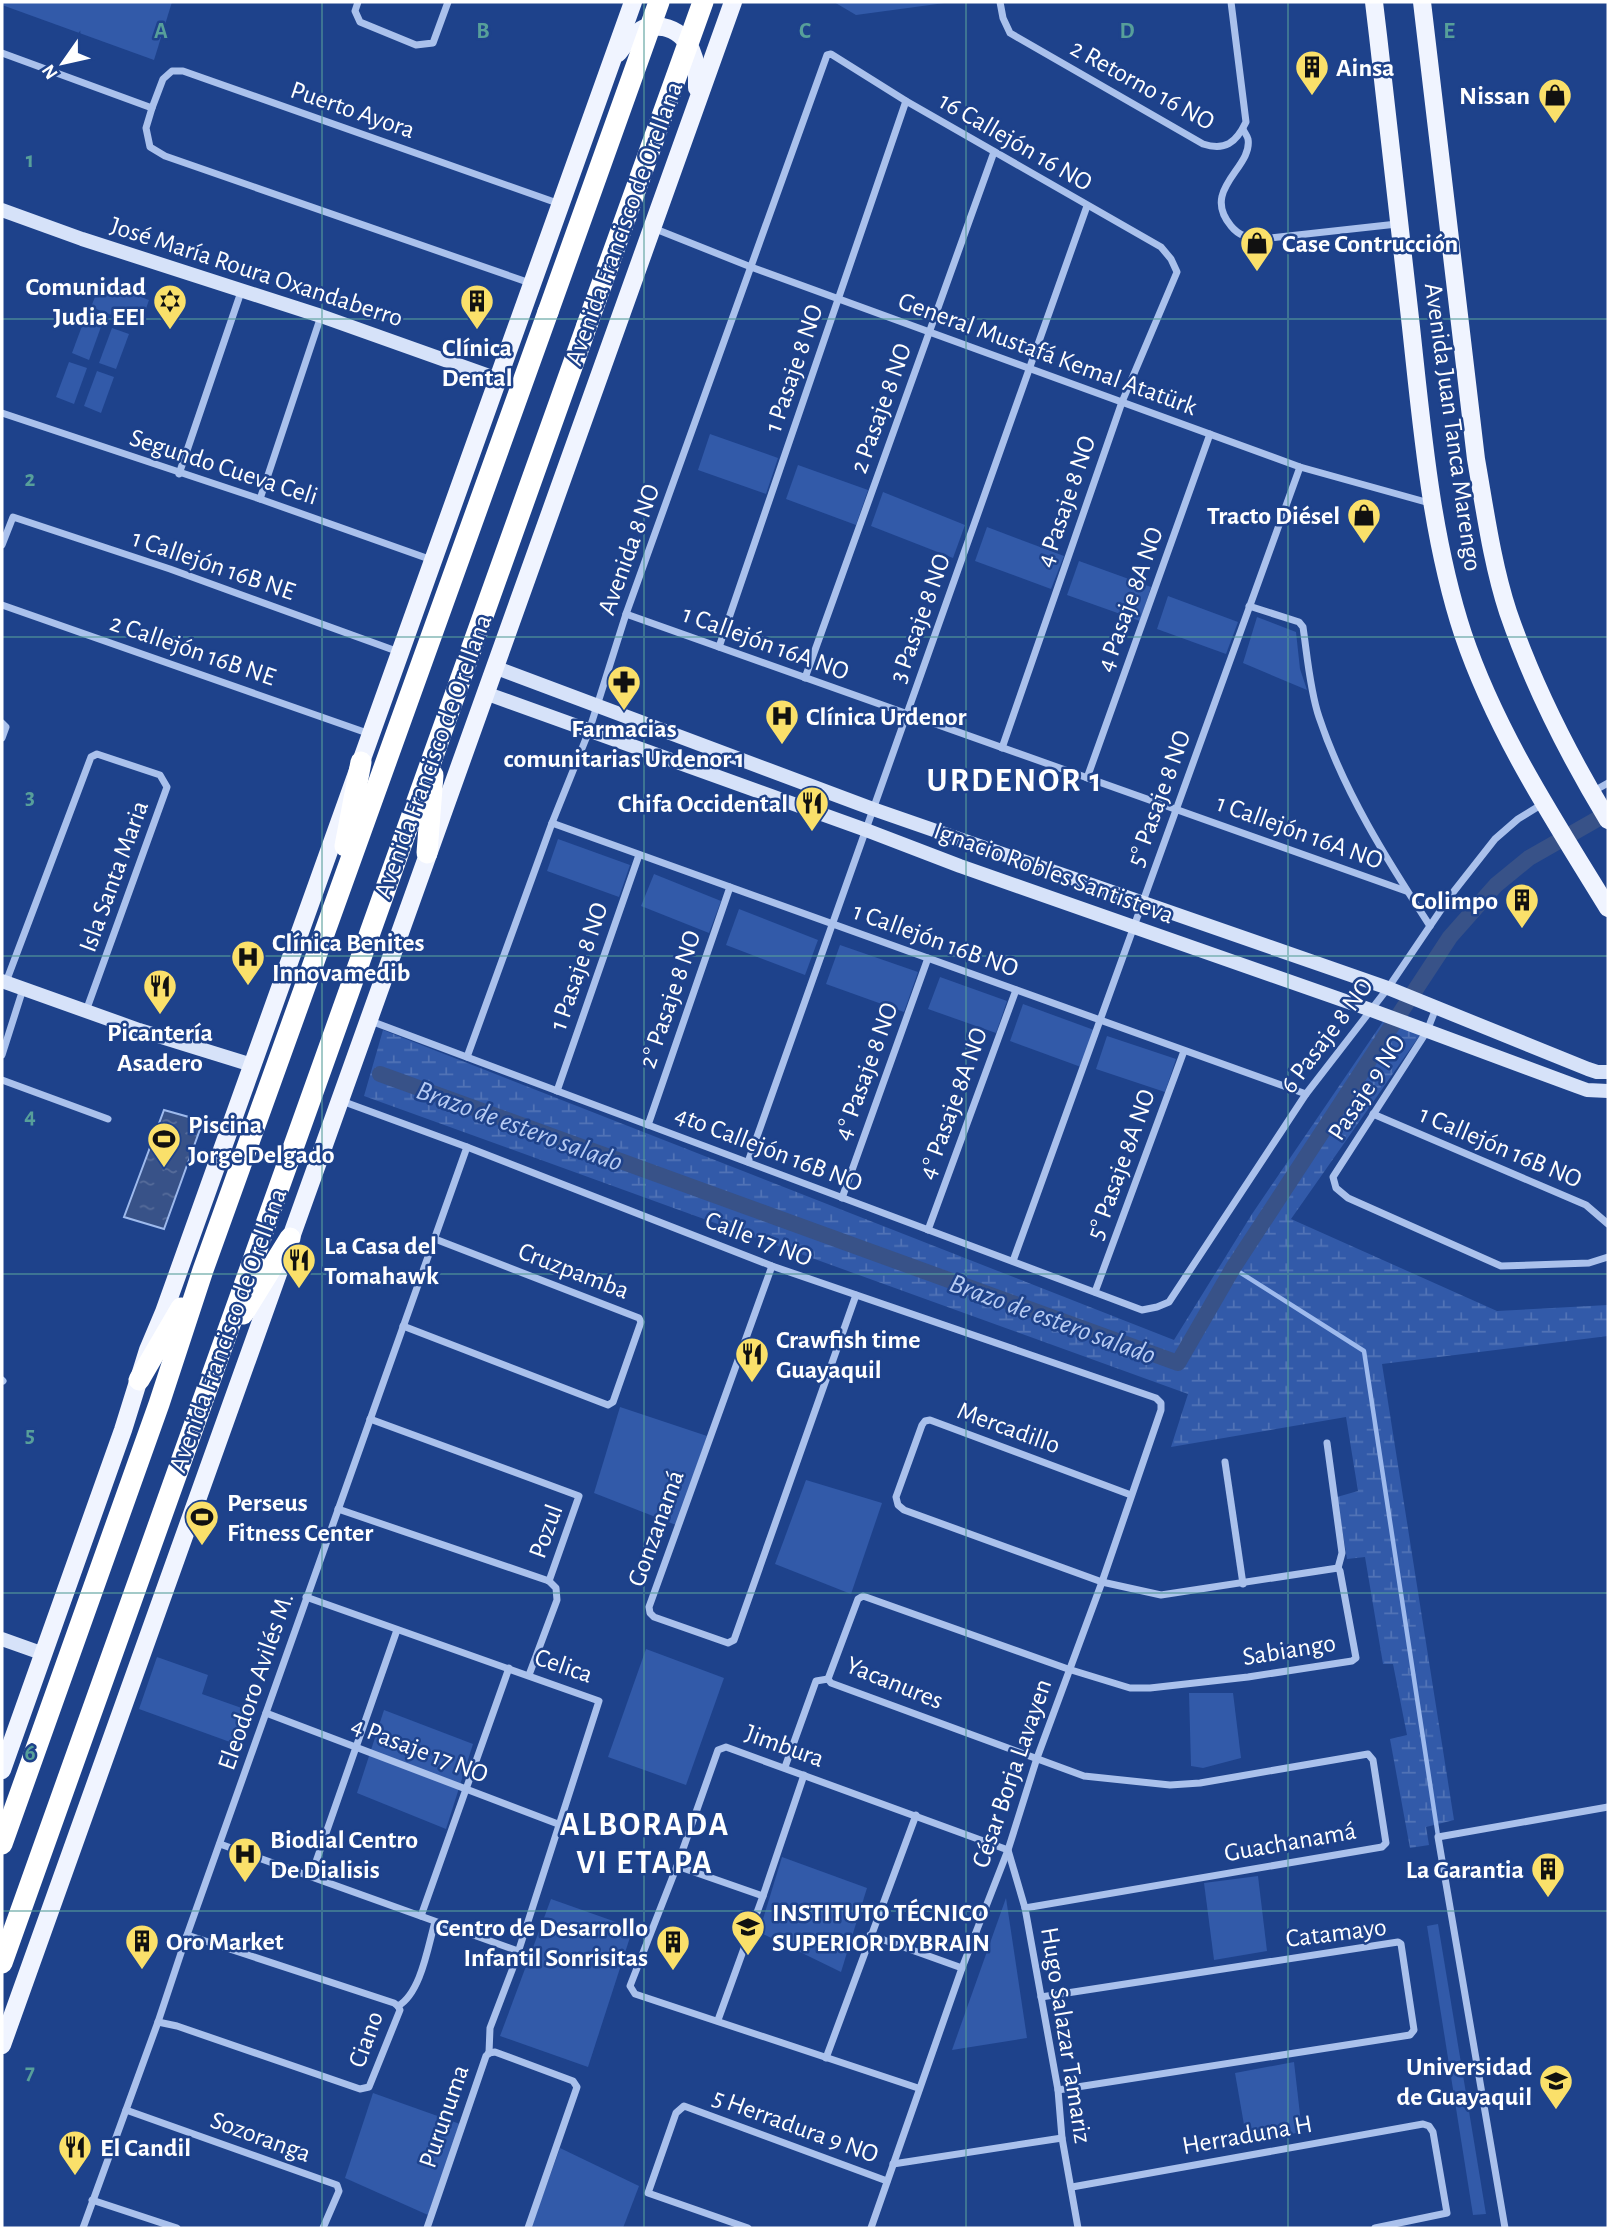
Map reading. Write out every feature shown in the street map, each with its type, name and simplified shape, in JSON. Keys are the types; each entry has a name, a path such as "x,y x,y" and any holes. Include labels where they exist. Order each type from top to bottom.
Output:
{"highway":[{"name":"Avenida Francisco de Orellana","path":"2,1844 159,1404 203,1270 659,2"},
{"name":"Avenida Francisco de Orellana","path":"2,1963 704,2"},
{"path":"427,853 436,745"},
{"path":"334,910 361,762"},
{"path":"220,1352 290,1238"},
{"path":"139,1380 203,1270"}],"main road":[{"path":"2,1770 633,2"},
{"name":"Avenida Francisco de Orellana","path":"2,2045 733,2"},
{"name":"Avenida Juan Tanca Marengo","path":"1374,2 1420,413 1440,545 1463,632 1504,732 1608,908"},
{"name":"Avenida Juan Tanca Marengo","path":"1422,2 1476,460 1489,532 1507,609 1530,670 1562,738 1608,820"},
{"path":"610,62 639,31 659,26 668,29 684,38 692,49 697,75 696,102"}],"street":[{"path":"358,2 355,11 360,22 416,45 433,43 448,2"},
{"name":"2 Retorno 16 NO","path":"1000,2 1010,33 1203,144 1216,148 1226,146 1238,137 1246,122 1231,2"},
{"path":"2,53 152,108"},
{"name":"16 Callejón 16 NO","path":"827,55 835,56 906,102 1161,247 1177,272"},
{"name":"Avenida 8 NO","path":"467,1057 551,823 589,731 626,614 827,55"},
{"name":"Puerto Ayora","path":"532,284 164,156 150,146 146,128 152,108 163,79 172,71 183,71 561,205"},
{"name":"1 Pasaje 8 NO","path":"719,647 906,102"},
{"path":"1243,129 1248,139 1247,150 1221,197 1221,208 1234,230 1249,239 1261,239 1400,224"},
{"name":"2 Pasaje 8 NO","path":"805,678 994,152"},
{"name":"3 Pasaje 8 NO","path":"748,1162 1087,206"},
{"name":"José María Roura Oxandaberro","path":"2,210 82,239 242,289 498,379"},
{"name":"General Mustafá Kemal Atatürk","path":"652,228 751,267 1300,467 1434,505"},
{"name":"4 Pasaje 8 NO","path":"1002,748 1122,402 1177,272"},
{"path":"179,474 242,289"},
{"path":"260,499 321,316"},
{"name":"Segundo Cueva Celi","path":"2,413 433,560"},
{"name":"4 Pasaje 8A NO","path":"1087,778 1210,434"},
{"name":"5° Pasaje 8 NO","path":"1013,1261 1300,467"},
{"name":"1 Callejón 16B NE","path":"2,545 13,517 170,569 399,652"},
{"name":"2 Callejón 16B NE","path":"2,605 370,734"},
{"path":"1250,606 1299,622 1303,627 1318,714 1343,778 1406,891 1430,926"},
{"name":"1 Callejón 16A NO","path":"626,614 1406,891"},
{"name":"Ignacio Robles Santisteva","path":"494,667 873,809 1392,989 1588,1069 1608,1072"},
{"name":"Ignacio Robles Santisteva","path":"485,693 960,866 1378,1012 1587,1090 1608,1091"},
{"path":"2,723 6,727 2,738"},
{"name":"Isla Santa Maria","path":"4,982 91,757 97,754 160,775 167,787 86,1012"},
{"path":"1595,797 1608,783"},
{"name":"6 Pasaje 8 NO","path":"1157,1307 1169,1302 1306,1094 1378,1012 1451,895 1496,839 1518,819 1545,803"},
{"name":"1 Callejón 16B NO","path":"551,823 1306,1094"},
{"name":"1 Pasaje 8 NO","path":"557,1091 639,855"},
{"name":"2° Pasaje 8 NO","path":"648,1125 730,887"},
{"name":"4° Pasaje 8 NO","path":"842,1198 928,958"},
{"path":"4,982 139,1030 252,1065"},
{"path":"2,1055 23,989"},
{"name":"4° Pasaje 8A NO","path":"928,1230 1016,990"},
{"name":"Pasaje 9 NO","path":"1433,1006 1424,1030 1333,1177 1336,1188 1348,1198 1501,1266 1589,1263 1608,1257"},
{"name":"4to Callejón 16B NO","path":"367,1020 1142,1310 1157,1307"},
{"name":"5° Pasaje 8A NO","path":"1096,1292 1184,1051"},
{"path":"2,1080 108,1119"},
{"name":"Calle 17 NO","path":"339,1100 772,1266 1156,1398 1161,1403 1161,1410"},
{"name":"1 Callejón 16B NO","path":"1373,1114 1586,1205 1608,1224"},
{"name":"Eleodoro Avilés M.","path":"83,2228 467,1147"},
{"name":"Cruzpamba","path":"403,1326 608,1405 613,1402 640,1322 639,1318 435,1239"},
{"name":"Gonzanamá","path":"772,1266 649,1607 654,1617 728,1643 734,1640 856,1295"},
{"name":"César Borja Lavayen","path":"871,2228 918,2088 1008,1850 1068,1669 1102,1582 1161,1410"},
{"name":"Pozul","path":"338,1510 549,1581 579,1496 370,1419"},
{"name":"Mercadillo","path":"1102,1582 904,1510 898,1505 896,1497 922,1425 930,1420 1131,1495"},
{"path":"1102,1582 1161,1595 1338,1568 1342,1553 1327,1443"},
{"path":"1225,1462 1243,1584"},
{"name":"Sabiango","path":"1068,1669 1130,1688 1150,1688 1352,1661 1356,1658 1338,1568"},
{"path":"529,1675 557,1600 556,1588 549,1581"},
{"name":"Yacanures","path":"1037,1759 831,1683 828,1679 858,1599 863,1596 1068,1669"},
{"name":"Celica","path":"306,1597 599,1701 518,1951 490,2028 489,2053"},
{"path":"311,1876 397,1630"},
{"path":"2,1639 44,1654"},
{"path":"421,1916 509,1668"},
{"path":"785,1767 816,1681 828,1679"},
{"name":"4 Pasaje 17 NO","path":"266,1713 558,1824"},
{"name":"Jimbura","path":"918,2088 635,1994 630,1986 677,1866 718,1750 726,1746 1008,1850"},
{"name":"Guachanamá","path":"1025,1908 1382,1847 1386,1843 1373,1760 1368,1754 1200,1783 1170,1785 1084,1776 1037,1759"},
{"path":"718,2020 804,1775"},
{"path":"1505,2228 1438,1837 1608,1807"},
{"path":"826,2058 916,1815"},
{"path":"220,1844 518,1951"},
{"name":"Hugo Salazar Tamariz","path":"1008,1850 1025,1908 1058,2090 1062,2138 1078,2228"},
{"path":"677,1866 763,1896"},
{"path":"398,2006 409,1998 418,1979 435,1922"},
{"name":"Ciano","path":"158,2022 177,2026 360,2090 369,2087 400,2010 394,2003 187,1935"},
{"path":"870,1935 962,1968"},
{"name":"Catamayo","path":"1041,1997 1398,1942 1401,1944 1414,2030 1410,2035 1058,2090"},
{"name":"Purunuma","path":"427,2228 486,2056 495,2052 573,2081 577,2087 528,2228"},
{"name":"5 Herradura 9 NO","path":"748,2228 648,2193 676,2113 684,2106 887,2181"},
{"name":"Sozoranga","path":"126,2110 337,2185 339,2191 323,2228"},
{"name":"Herraduna H","path":"1072,2187 1423,2124 1429,2126 1433,2132 1447,2213 1375,2228"},
{"path":"893,2164 1062,2138"},
{"path":"92,2200 177,2228"}],"green space":[{"path":"2,2 172,2 154,60 2,5"},
{"path":"834,2 952,2 856,15"},
{"path":"101,282 149,300 140,326 91,307"},
{"path":"85,318 102,324 89,360 72,353"},
{"path":"112,328 129,334 116,369 99,363"},
{"path":"69,362 87,368 74,404 56,397"},
{"path":"97,371 114,377 101,413 84,406"},
{"path":"710,434 778,458 766,494 698,470"},
{"path":"798,465 868,490 856,525 786,499"},
{"path":"883,492 965,525 953,558 871,526"},
{"path":"987,527 1064,556 1051,589 975,561"},
{"path":"1079,561 1151,587 1140,621 1067,595"},
{"path":"1168,596 1238,622 1226,654 1157,629"},
{"path":"1257,617 1296,632 1300,669 1307,690 1243,663"},
{"path":"558,839 630,865 619,897 547,871"},
{"path":"654,874 721,901 709,933 641,906"},
{"path":"739,909 818,940 805,975 726,945"},
{"path":"840,945 918,972 904,1012 826,984"},
{"path":"940,977 1007,1001 996,1033 928,1009"},
{"path":"1023,1004 1094,1030 1081,1067 1010,1041"},
{"path":"1384,1020 1420,1035 1291,1219 1497,1311 1608,1305 1608,1336 1382,1364 1454,1820 1426,1827 1429,1845 1410,1848 1390,1739 1407,1735 1393,1664 1383,1664 1365,1557 1347,1559 1337,1497 1358,1491 1346,1417 1171,1447 1188,1394 364,1096 383,1030 1174,1340 1252,1214"},
{"path":"1107,1036 1176,1059 1165,1092 1096,1069"},
{"path":"620,1407 707,1436 676,1525 594,1493"},
{"path":"806,1480 882,1503 851,1594 775,1564"},
{"path":"646,1649 724,1678 686,1785 608,1757"},
{"path":"157,1657 208,1675 202,1694 253,1712 241,1746 139,1709"},
{"path":"1189,1693 1233,1693 1241,1758 1203,1768 1191,1766"},
{"path":"384,1710 473,1744 446,1829 357,1793"},
{"path":"782,1857 867,1888 841,1972 759,1932"},
{"path":"1258,1876 1267,1951 1214,1960 1204,1883"},
{"path":"1006,1898 1027,2038 952,2050"},
{"path":"551,1899 633,1928 588,2067 500,2036"},
{"path":"1438,1924 1486,2214 1473,2215 1427,1926"},
{"path":"1294,2062 1302,2132 1247,2142 1235,2073"},
{"path":"373,2093 460,2124 428,2215 345,2178"},
{"path":"560,2148 639,2186 623,2228 531,2228"}],"water":[{"name":"Piscina Jorge Delgado","path":"164,1110 203,1121 164,1229 124,1217"}],"waterway":[{"name":"Brazo de estero salado","path":"380,1074 1178,1363 1233,1268 1450,937 1496,885 1529,858 1608,813"},
{"path":"1233,1268 1364,1351 1438,1836"}],"place":[{"name":"Ainsa","path":"1312,97"},
{"name":"Nissan","path":"1555,125"},
{"name":"Case Contrucción","path":"1257,273"},
{"name":"Comunidad Judia EEI","path":"170,331"},
{"name":"Clínica Dental","path":"477,331"},
{"name":"Tracto Diésel","path":"1364,545"},
{"name":"Farmacias comunitarias Urdenor 1","path":"624,712"},
{"name":"Clínica Urdenor","path":"782,746"},
{"name":"Chifa Occidental","path":"812,833"},
{"name":"Colimpo","path":"1522,930"},
{"name":"Clínica Benites Innovamedib","path":"248,987"},
{"name":"Picantería Asadero","path":"160,1016"},
{"name":"Piscina Jorge Delgado","path":"164,1169"},
{"name":"La Casa del Tomahawk","path":"299,1290"},
{"name":"Crawfish time Guayaquil","path":"752,1384"},
{"name":"Perseus Fitness Center","path":"202,1547"},
{"name":"Biodial Centro De Dialisis","path":"245,1884"},
{"name":"La Garantia","path":"1548,1899"},
{"name":"INSTITUTO TÉCNICO SUPERIOR DYBRAIN","path":"748,1957"},
{"name":"Oro Market","path":"142,1971"},
{"name":"Centro de Desarrollo Infantil Sonrisitas","path":"673,1972"},
{"name":"Universidad de Guayaquil","path":"1556,2111"},
{"name":"El Candil","path":"75,2177"}],"district":[{"name":"URDENOR 1","path":"1015,779"},
{"name":"ALBORADA VI ETAPA","path":"645,1842"}]}
